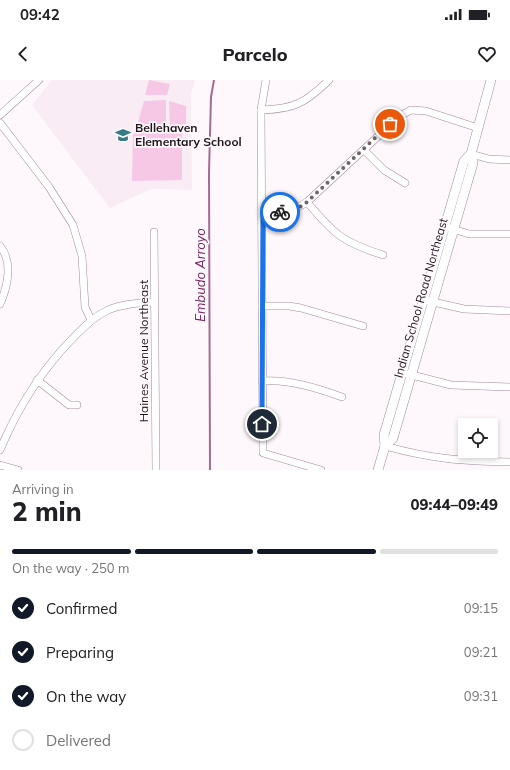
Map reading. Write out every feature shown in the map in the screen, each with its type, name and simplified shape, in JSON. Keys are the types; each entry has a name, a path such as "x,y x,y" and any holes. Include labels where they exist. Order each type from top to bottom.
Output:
{"street":[{"path":"0,115 39,80"},
{"path":"266,80 261,110 263,212 263,453 321,470"},
{"path":"261,110 294,107 304,102 329,80"},
{"name":"Indian School Road Northeast","path":"407,374 423,300 444,227 464,161 470,154 492,80"},
{"path":"263,212 285,212 297,209 307,202 400,116 411,110 426,111 478,128"},
{"path":"0,123 49,188 73,225 82,256 84,307 91,320"},
{"path":"364,150 384,170 405,183"},
{"path":"470,154 489,159 510,160"},
{"name":"Indian School Road Northeast","path":"378,470 385,446 384,435 433,302 454,230 473,163 470,154"},
{"path":"307,202 327,226 342,239 356,246 383,255"},
{"path":"444,227 468,234 510,234"},
{"name":"Haines Avenue Northeast","path":"154,232 156,470"},
{"path":"0,246 8,270 6,292 0,304"},
{"path":"423,300 464,310 510,310"},
{"path":"0,450 13,420 38,380 60,351 91,320 116,307 154,302"},
{"path":"262,306 289,306 301,308 363,326"},
{"path":"407,374 451,385 510,386"},
{"path":"38,380 69,405 77,405"},
{"path":"262,381 276,380 291,382 342,397"},
{"path":"385,446 427,457 448,460 510,462"},
{"path":"0,465 18,470"}],"shaded area":[{"name":"Bellehaven Elementary School","path":"52,80 195,80 191,94 192,190 151,189 110,208 32,105"},
{"path":"149,80 170,84 167,95 145,95"},
{"path":"166,100 166,126 137,126 144,101"},
{"path":"169,101 186,106 186,126 170,126"},
{"path":"133,132 182,132 182,180 132,181"}],"waterway":[{"name":"Embudo Arroyo","path":"210,470 209,172 211,97 214,80"}],"way so far":[{"path":"280,212 297,209 307,202 390,124"}],"place":[{"name":"Bellehaven Elementary School","path":"123,135"}],"route":[{"path":"262,424 263,212 280,212"}]}
